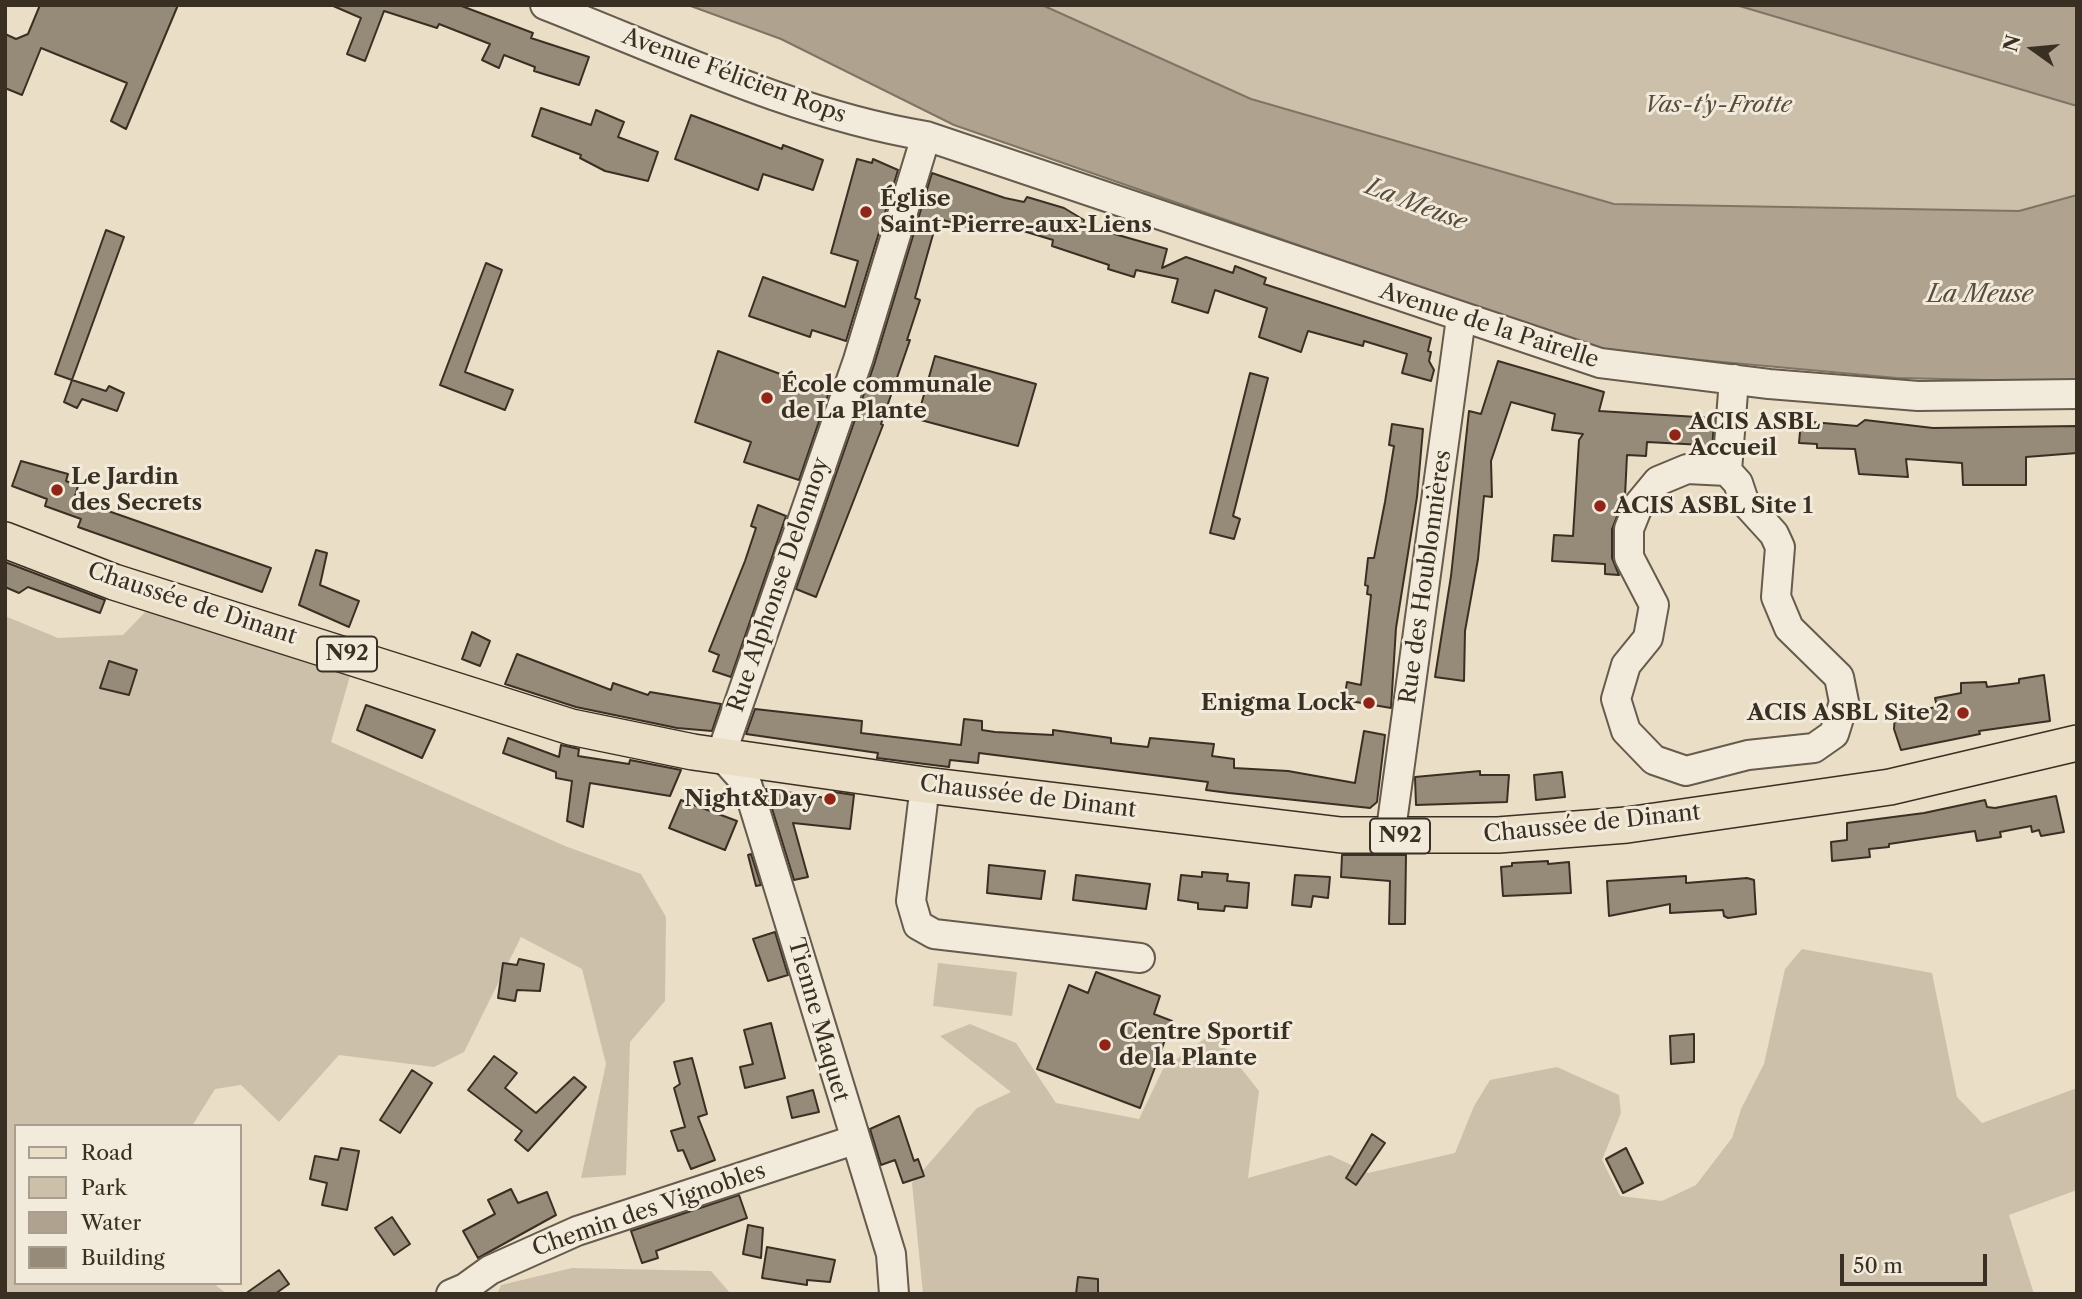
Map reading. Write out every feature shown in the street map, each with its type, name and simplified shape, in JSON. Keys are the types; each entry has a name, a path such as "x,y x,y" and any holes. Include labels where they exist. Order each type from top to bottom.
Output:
{"main road":[{"name":"Chaussée de Dinant","path":"5,540 114,582 571,727 693,752 925,785 1341,835 1499,835 1627,825 1890,787 2077,743"}],"street":[{"name":"Avenue Félicien Rops","path":"545,5 832,114 888,130 926,135"},
{"name":"Avenue de la Pairelle","path":"926,135 1600,363 1918,396 2077,394"},
{"name":"Rue Alphonse Delonnoy","path":"721,755 858,360 926,135"},
{"name":"Rue des Houblonnières","path":"1390,837 1461,318"},
{"path":"1727,471 1734,379"},
{"path":"1687,469 1727,471 1738,483 1744,501 1759,516 1780,547 1776,597 1789,628 1839,677 1844,702 1834,734 1814,748 1748,755 1686,771 1654,760 1626,731 1616,699 1626,665 1648,638 1654,606 1629,557 1629,529 1639,504 1658,481 1687,469"},
{"name":"Tienne Maquet","path":"721,755 747,784 891,1254 894,1294"},
{"path":"1686,771 1692,815"},
{"path":"925,785 911,901 918,925 934,934 1140,958"},
{"name":"Chemin des Vignobles","path":"451,1294 465,1289 490,1270 577,1231 854,1140"}],"green space":[{"name":"Vas-t'y-Frotte","path":"1042,5 1736,5 2077,106 2077,195 2019,211 1614,204 1251,99"},
{"path":"154,603 350,676 331,742 565,846 641,874 666,917 665,1001 630,1042 626,1175 581,1178 606,1064 582,969 521,937 464,1052 434,1067 339,1055 279,1122 241,1085 215,1089 193,1124 14,1124 14,1285 216,1285 227,1294 5,1294 5,616 58,638 123,635"},
{"path":"1802,949 1932,973 1957,1097 1982,1123 2077,1088 2077,1190 2009,1215 2034,1294 923,1294 912,1183 977,1108 1011,1092 940,1036 970,1024 1016,1043 1056,1103 1139,1119 1163,1069 1213,1033 1259,1091 1248,1178 1330,1155 1368,1173 1455,1153 1474,1106 1490,1080 1557,1067 1619,1095 1621,1113 1602,1160 1620,1196 1662,1201 1696,1185 1732,1138 1741,1109 1764,1064 1785,969"},
{"path":"938,963 1017,972 1012,1016 933,1006"},
{"path":"572,1268 711,1271 731,1294 497,1294 501,1285"}],"water":[{"name":"La Meuse","path":"688,5 1042,5 1251,99 1614,204 2019,211 2077,195 2077,382 1897,378 1602,351 954,125 781,39"},
{"path":"1736,5 2077,5 2077,106"}],"building":[{"path":"40,5 178,5 126,129 111,121 127,83 41,48 22,95 5,88 5,34 16,39 28,34"},
{"path":"331,5 459,5 533,33 531,38 589,57 579,85 534,71 535,67 504,55 499,68 482,60 490,44 439,24 437,28 384,11 365,61 347,54 361,18"},
{"path":"541,108 591,125 596,110 624,122 618,137 658,152 648,181 605,171 580,158 581,155 532,136"},
{"path":"691,115 782,149 783,145 823,160 813,190 763,174 758,190 675,159"},
{"path":"857,159 872,163 873,159 898,170 846,341 812,330 810,337 749,316 763,277 845,307 858,261 831,253"},
{"path":"932,173 1005,198 1024,202 1027,197 1064,208 1084,220 1083,225 1167,249 1162,268 1186,257 1233,273 1235,266 1266,278 1264,284 1431,338 1428,351 1431,352 1429,361 1434,370 1431,381 1402,373 1407,354 1364,341 1363,346 1308,331 1301,352 1259,337 1267,308 1215,290 1208,313 1172,302 1178,279 1136,270 1134,277 1108,269 1109,265 1052,246 1053,240 990,221 986,232 943,220 940,225 936,224 915,298 920,300 907,340 910,340 881,424 883,425 816,597 796,589 874,365"},
{"path":"106,230 124,237 72,380 55,374"},
{"path":"486,263 502,270 465,372 513,390 505,410 440,385"},
{"path":"718,351 829,392 799,480 744,462 751,442 695,422"},
{"path":"935,356 1036,384 1018,446 917,419"},
{"path":"1498,361 1604,392 1599,411 1714,418 1712,454 1702,453 1703,445 1647,442 1646,456 1627,455 1625,496 1612,529 1612,558 1619,575 1605,574 1605,564 1552,561 1554,535 1573,536 1579,440 1583,434 1552,430 1555,414 1511,402 1491,461 1492,497 1484,496 1478,559 1465,631 1464,681 1435,677 1451,576 1469,411 1481,414"},
{"path":"1250,373 1268,378 1233,516 1240,519 1234,539 1210,533"},
{"path":"72,380 106,391 109,386 124,393 117,411 82,399 77,408 64,402"},
{"path":"1865,420 1933,428 2077,426 2077,453 2026,457 2026,485 1963,485 1962,463 1906,459 1908,477 1859,474 1855,449 1817,448 1817,444 1799,443 1801,421 1857,426"},
{"path":"1392,424 1423,429 1417,497 1396,628 1391,708 1344,700 1347,682 1361,685 1371,595 1367,594 1368,586 1365,585 1368,558 1374,558 1385,502 1394,446 1389,445"},
{"path":"21,461 68,474 66,481 78,486 74,499 271,568 262,592 78,527 81,519 45,506 47,499 12,486"},
{"path":"758,505 786,516 731,677 713,671 719,655 709,651 745,561 756,528 751,526"},
{"path":"316,550 327,553 320,585 359,601 349,627 299,605"},
{"path":"5,562 105,600 100,613 28,587 19,593 5,587"},
{"path":"472,632 490,641 480,666 462,659"},
{"path":"517,654 611,690 613,683 648,695 650,692 721,704 712,731 677,728 576,707 505,684"},
{"path":"109,661 137,670 129,695 100,688"},
{"path":"2044,675 2050,721 1979,731 1980,734 1901,750 1894,729 1895,714 1937,707 1935,698 1961,693 1961,683 1986,682 1987,687 2019,683 2019,679"},
{"path":"366,705 435,730 422,758 357,730"},
{"path":"755,709 862,721 861,733 961,745 964,719 982,721 982,730 995,732 1053,735 1053,730 1111,738 1111,743 1148,747 1150,738 1214,744 1212,756 1234,759 1234,768 1288,771 1355,783 1364,731 1385,735 1377,802 1370,808 1206,790 1208,782 979,753 978,763 950,760 949,767 877,758 878,753 746,734"},
{"path":"508,738 559,757 561,745 579,749 578,756 629,764 630,760 681,770 670,796 590,783 583,827 567,821 572,781 556,778 556,772 503,753"},
{"path":"1480,771 1480,775 1509,775 1507,802 1416,805 1415,777"},
{"path":"1562,772 1565,797 1536,800 1534,775"},
{"path":"766,789 833,799 834,792 854,795 850,829 793,823 808,877 794,880"},
{"path":"2056,796 2064,832 2041,836 2039,830 2032,832 2031,826 2000,832 2001,837 1977,841 1975,831 1889,844 1889,847 1869,849 1870,857 1832,861 1831,842 1847,840 1847,823 1924,813 1985,800 1987,807 1995,808"},
{"path":"681,800 737,821 725,850 669,828"},
{"path":"751,854 761,885 756,886 748,855"},
{"path":"1342,855 1406,855 1405,924 1389,924 1390,881 1341,877"},
{"path":"1548,861 1548,864 1569,862 1571,893 1503,896 1501,867 1512,866 1512,863"},
{"path":"989,865 1045,871 1041,899 987,893"},
{"path":"1202,872 1228,874 1227,881 1249,883 1247,908 1225,906 1224,911 1198,909 1198,903 1178,900 1181,875 1202,877"},
{"path":"1076,875 1150,884 1146,909 1073,900"},
{"path":"1295,875 1330,877 1328,898 1313,896 1311,907 1292,905"},
{"path":"1686,876 1686,883 1747,878 1754,880 1756,914 1728,918 1724,916 1723,910 1670,913 1670,904 1609,916 1607,881"},
{"path":"775,932 788,975 768,981 753,939"},
{"path":"519,959 544,964 540,991 517,990 515,1001 498,998 503,963 517,965"},
{"name":"Centre Sportif de la Plante","path":"1096,972 1160,996 1154,1014 1172,1021 1140,1108 1037,1069 1069,985 1088,993"},
{"path":"771,1023 785,1078 745,1088 740,1067 753,1064 744,1030"},
{"path":"1694,1034 1694,1062 1671,1064 1670,1036"},
{"path":"494,1056 517,1073 505,1088 536,1113 574,1077 586,1087 528,1151 515,1140 522,1131 468,1090"},
{"path":"692,1058 707,1114 698,1117 715,1160 691,1169 683,1150 678,1151 671,1131 685,1127 674,1088 680,1084 674,1062"},
{"path":"412,1070 432,1083 400,1133 380,1120"},
{"path":"813,1090 819,1112 792,1118 787,1097"},
{"path":"899,1116 914,1161 918,1159 924,1176 903,1183 895,1160 881,1165 870,1129"},
{"path":"1372,1134 1385,1143 1356,1185 1346,1178"},
{"path":"341,1148 359,1151 347,1210 322,1205 327,1183 310,1179 315,1156 338,1160"},
{"path":"1626,1148 1643,1183 1623,1193 1606,1159"},
{"path":"511,1189 518,1203 547,1192 556,1215 478,1258 463,1231 495,1214 488,1200"},
{"path":"739,1195 747,1218 656,1251 658,1258 642,1263 631,1231"},
{"path":"392,1217 410,1244 394,1255 375,1228"},
{"path":"748,1225 763,1228 761,1258 743,1254"},
{"path":"767,1247 835,1260 830,1282 807,1280 807,1285 762,1278"},
{"path":"279,1270 289,1284 275,1294 245,1294"},
{"path":"1078,1277 1098,1279 1098,1294 1076,1294"}],"place":[{"name":"Église Saint-Pierre-aux-Liens","path":"866,212"},
{"name":"École communale de La Plante","path":"767,398"},
{"name":"ACIS ASBL Accueil","path":"1675,435"},
{"name":"Le Jardin des Secrets","path":"57,490"},
{"name":"ACIS ASBL Site 1","path":"1600,506"},
{"name":"Enigma Lock","path":"1369,703"},
{"name":"ACIS ASBL Site 2","path":"1963,713"},
{"name":"Night&Day","path":"830,799"},
{"name":"Centre Sportif de la Plante","path":"1105,1045"}]}
